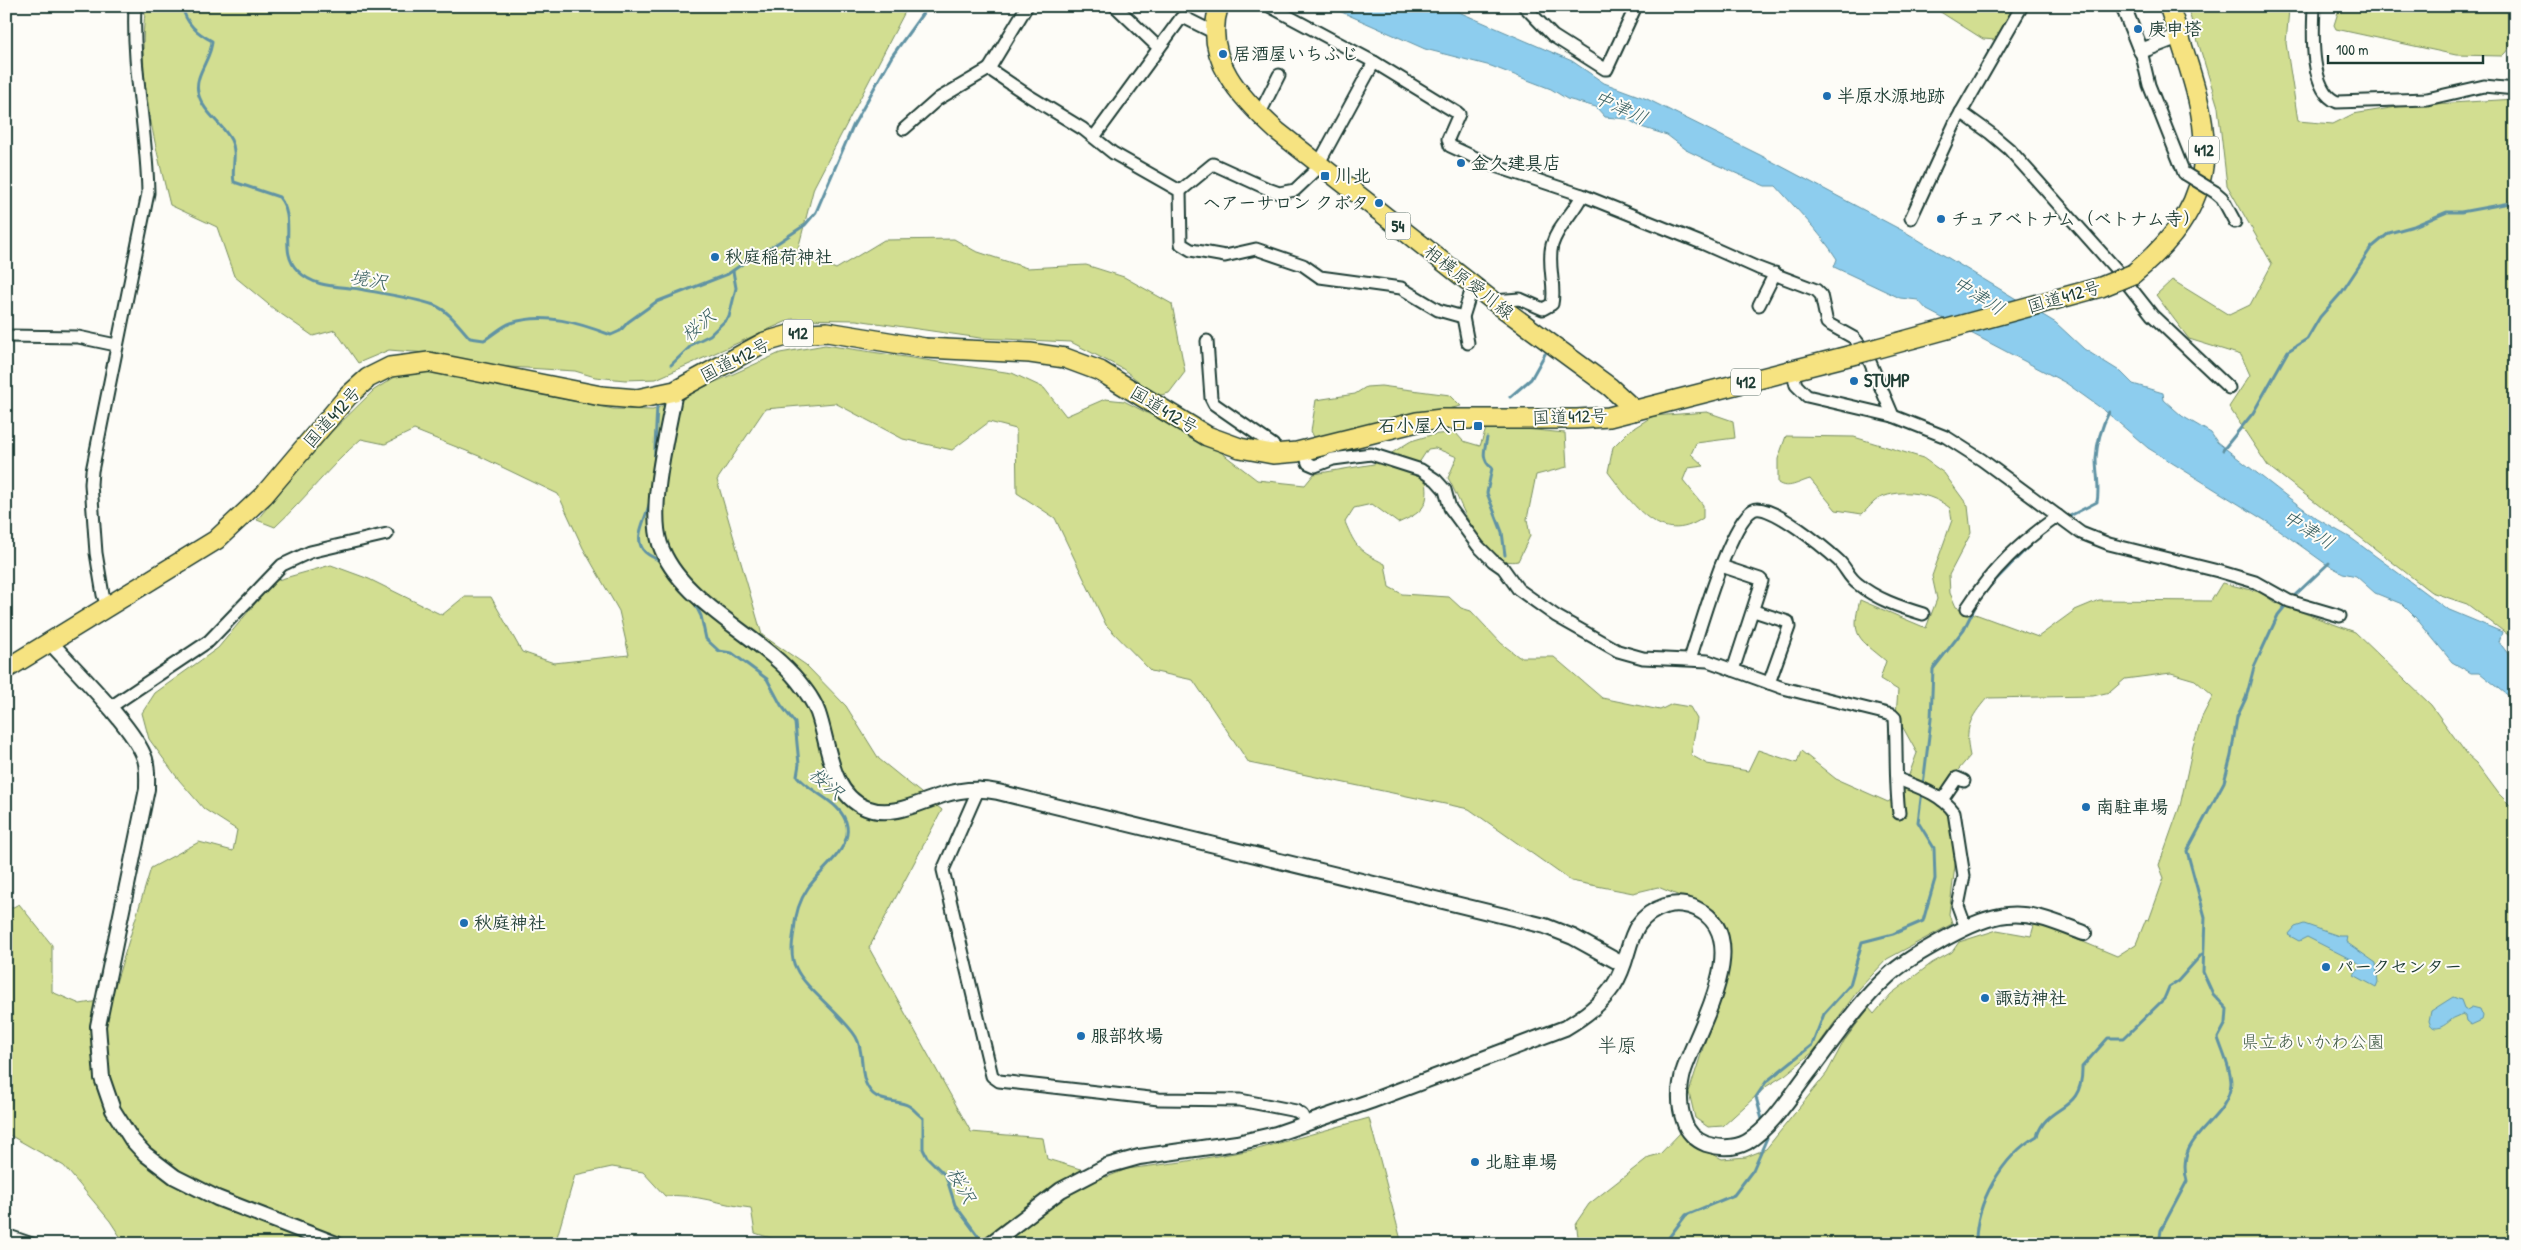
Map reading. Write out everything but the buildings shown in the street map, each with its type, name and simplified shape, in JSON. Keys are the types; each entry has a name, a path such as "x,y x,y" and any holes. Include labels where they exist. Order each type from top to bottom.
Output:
{"highway":[{"name":"国道412号","path":"6,669 107,605 216,540 264,496 348,396 368,378 390,367 429,362 601,396 637,399 675,391 765,342 793,334 827,332 925,348 1030,353 1065,358 1100,371 1207,436 1240,448 1273,454 1304,450 1416,422 1442,419 1577,419 1609,417 1856,354 2102,287 2133,274 2153,257 2178,230 2190,212 2203,177 2205,162 2202,120 2197,95 2169,6"}],"main road":[{"name":"相模原愛川線","path":"1219,6 1215,33 1221,62 1229,80 1247,104 1493,301 1610,387 1636,410"}],"street":[{"path":"107,605 99,575 91,484 116,345 148,193 147,160 134,50 135,6"},
{"path":"904,129 938,99 989,69 1027,6"},
{"path":"1115,6 1159,48"},
{"path":"1269,6 1374,62 1459,114 1448,139 1450,146 1489,164 1582,195 1819,292 1825,320 1829,325 1854,338 1859,344 1870,362 1893,416"},
{"path":"1524,6 1553,36 1605,69 1607,69 1636,6"},
{"path":"1911,218 1961,112 2022,6"},
{"path":"2123,6 2141,51 2149,85 2184,173 2222,198 2235,222"},
{"path":"2314,6 2312,43 2315,63 2321,81 2331,100 2337,102 2377,99 2414,100 2484,86 2515,89"},
{"path":"1094,137 1181,18 1185,18 1215,33"},
{"path":"2141,51 2179,36"},
{"path":"1180,191 1213,164 1279,193 1295,190 1314,172 1374,62"},
{"path":"989,69 1094,137 1113,153 1180,191"},
{"path":"1259,115 1279,74"},
{"path":"1961,112 2009,149 2115,268 2152,315 2229,388"},
{"path":"1180,191 1181,244 1190,250 1225,256 1256,249 1303,265 1320,277 1401,288 1438,310 1463,317"},
{"path":"1493,301 1520,299 1543,309 1552,304 1550,271 1552,246 1565,219 1582,195"},
{"path":"1759,305 1775,273"},
{"path":"1468,343 1463,317 1473,285"},
{"path":"6,336 78,337 116,345"},
{"path":"1207,342 1211,398 1214,404 1273,445 1273,454"},
{"path":"1792,370 1796,385 1806,396 1893,416 1946,437 1982,460 2081,533 2109,544 2255,582 2289,601 2340,616"},
{"path":"675,391 659,482 657,527 663,550 682,581 786,668 808,693 818,712 838,779 855,801 865,808 879,811 894,810 918,805 956,792 979,788 1545,926 1573,937 1622,964"},
{"path":"1304,450 1308,463 1315,466 1325,464 1333,459 1371,454 1421,470 1436,480 1445,490 1450,508 1478,546 1493,562 1503,568 1518,589 1556,616 1600,642 1632,656 1690,658 1708,661 1770,683 1892,715 1895,718 1898,779 1896,790 1899,813"},
{"path":"1690,658 1721,566 1738,530 1752,510 1758,508 1779,516 1802,530 1841,562 1847,575 1859,585 1892,605 1923,614"},
{"path":"1968,608 1997,568 2017,546 2058,516"},
{"path":"109,708 209,641 282,565 310,552 387,534"},
{"path":"1721,566 1760,578 1762,581 1754,611 1733,670"},
{"path":"1754,611 1788,622 1789,627 1770,683"},
{"path":"50,642 127,729 144,755 147,769 147,789 98,1026 102,1078 113,1110 132,1140 145,1154 174,1177 217,1198 336,1244"},
{"path":"1942,800 1957,778 1964,781"},
{"path":"1898,779 1942,800 1948,804 1957,818 1964,876 1958,906 1966,928"},
{"path":"979,788 943,870 992,1076 999,1081 1008,1083 1159,1099 1240,1100 1296,1111 1302,1116 1306,1124"},
{"path":"991,1243 1061,1190 1107,1166 1139,1158 1254,1140 1306,1124 1565,1028 1589,1014 1606,996 1616,982 1633,933 1644,918 1656,909 1670,904 1685,904 1697,909 1711,918 1720,931 1724,957 1722,971 1684,1072 1680,1095 1681,1112 1685,1126 1692,1135 1702,1142 1716,1147 1729,1148 1745,1143 1769,1123 1879,984 1911,958 1966,928 1994,917 2008,915 2042,917 2084,933"},
{"path":"6,1235 32,1244"}],"green space":[{"path":"146,6 908,6 814,187 797,253 836,269 884,240 954,239 975,251 1027,268 1086,265 1124,277 1172,304 1185,372 1169,393 1157,396 1123,369 1071,342 980,338 856,320 792,319 656,379 625,380 595,377 575,371 493,366 427,353 389,350 358,363 335,330 313,336 274,309 234,276 217,227 170,205 148,106 143,56"},
{"path":"1931,6 2019,6 1996,40 1983,39"},
{"path":"2187,6 2287,6 2289,9 2286,43 2298,121 2333,124 2353,114 2403,106 2515,99 2515,640 2467,604 2431,592 2268,466 2229,407 2250,375 2241,355 2189,339 2156,295 2172,280 2229,315 2250,305 2272,264 2227,185 2218,107"},
{"path":"2340,6 2515,6 2514,26 2509,46 2502,56 2456,55 2336,29 2334,25"},
{"name":"県立あいかわ公園","path":"825,345 1012,373 1044,388 1066,416 1105,399 1124,401 1218,450 1257,480 1305,485 1314,474 1374,464 1411,441 1431,435 1455,432 1463,441 1480,446 1486,429 1495,426 1565,433 1567,467 1536,475 1527,519 1530,536 1518,561 1505,561 1493,555 1483,545 1474,532 1448,478 1457,457 1435,448 1428,449 1413,472 1426,481 1427,497 1422,508 1413,516 1398,523 1372,504 1354,508 1345,522 1352,538 1359,548 1369,556 1385,564 1389,587 1402,594 1449,597 1461,608 1471,611 1501,643 1519,657 1554,657 1602,698 1660,710 1672,704 1690,707 1697,719 1691,755 1707,764 1748,771 1758,750 1797,763 1801,751 1836,779 1888,802 1903,791 1917,753 1896,715 1898,690 1880,679 1886,661 1859,636 1856,622 1857,612 1860,600 1926,628 1937,599 1932,576 1952,520 1950,508 1925,496 1898,493 1880,498 1862,514 1836,510 1810,479 1790,486 1778,483 1778,459 1786,436 1854,437 1923,458 1944,473 1968,506 1971,533 1949,575 1950,593 1956,607 2038,637 2075,610 2099,600 2211,601 2222,583 2260,592 2274,602 2355,632 2431,705 2468,756 2476,763 2499,794 2515,810 2515,1244 1570,1244 1578,1236 1576,1223 1589,1204 1649,1157 1660,1154 1681,1132 1698,1146 1722,1159 1746,1157 1766,1149 1827,1073 1844,1041 1869,1008 1874,1014 1891,994 1932,963 1952,952 1959,942 1997,930 2031,936 2035,922 2117,956 2136,944 2146,919 2149,920 2164,878 2159,865 2180,806 2193,746 2202,717 2213,696 2195,680 2171,673 2125,679 2110,692 2093,696 1987,698 1976,712 1970,724 1968,746 1970,756 1942,789 1940,806 1951,813 1957,850 1949,914 1952,924 1887,959 1859,989 1813,1052 1785,1075 1767,1086 1723,1126 1708,1127 1695,1118 1689,1092 1725,979 1729,952 1725,925 1711,909 1658,887 1633,893 1571,881 1469,809 1249,763 1193,680 1151,671 1106,625 1055,518 1017,493 1016,429 989,422 952,450 903,439 835,403 765,409 717,480 762,635 806,665 846,706 879,759 942,810 869,948 971,1132 1043,1138 1047,1159 1107,1177 1127,1169 1258,1149 1369,1118 1402,1244 789,1244 755,1233 751,1208 687,1196 665,1196 643,1172 612,1167 575,1175 555,1244 125,1244 110,1221 64,1166 6,1133 6,911 19,904 52,945 52,992 80,1004 111,999 151,868 199,842 233,851 237,830 204,809 179,780 149,739 142,713 155,693 218,648 274,581 331,565 369,579 442,615 464,597 491,597 522,652 554,663 629,655 619,611 583,548 558,494 479,456 414,430 385,444 361,439 275,527 257,520 319,444 374,390 403,372 426,371 613,409 653,410 780,353"},
{"path":"1381,386 1450,395 1461,406 1315,439 1311,431 1316,400 1355,394 1366,387"},
{"path":"1707,412 1733,421 1735,438 1696,443 1691,454 1704,466 1688,468 1683,480 1703,505 1703,518 1688,526 1673,528 1660,525 1648,518 1637,508 1608,472 1613,447 1629,431 1653,416"}],"water":[{"name":"中津川","path":"1328,6 1445,6 1572,61 1604,83 1647,99 1760,155 1907,233 2056,323 2084,349 2121,372 2133,384 2163,393 2164,400 2182,416 2211,433 2217,442 2289,498 2319,520 2351,538 2447,609 2502,632 2499,642 2515,663 2515,701 2480,673 2471,673 2452,662 2402,604 2375,593 2356,576 2343,573 2326,564 2269,523 2148,448 2105,411 2066,383 1927,310 1918,300 1900,298 1834,267 1837,259 1830,249 1816,230 1776,186 1765,186 1715,164 1688,151 1667,135 1641,127 1627,119 1605,117 1596,107 1567,99 1551,89 1491,66 1425,49"},
{"path":"2304,924 2339,936 2347,936 2346,942 2376,963 2378,982 2376,987 2354,975 2360,964 2307,937 2299,941 2288,935 2295,927"},
{"path":"2453,997 2461,1000 2464,1008 2467,1010 2472,1007 2480,1009 2483,1016 2482,1020 2471,1025 2462,1014 2439,1028 2433,1027 2429,1021 2431,1011"}],"waterway":[{"name":"境沢","path":"182,6 189,23 212,41 197,86 204,106 227,134 233,145 234,182 279,197 287,215 289,254 292,263 298,271 305,277 319,283 397,296 434,305 449,315 470,338 484,340 511,323 536,319 562,320 611,335 620,331 628,322 656,302 728,274 755,255 770,248 805,225 816,212 853,126 892,56 928,6"},
{"path":"2223,450 2253,413 2288,351 2307,339 2320,317 2342,292 2371,248 2389,233 2414,226 2447,212 2461,212 2515,202"},
{"name":"桜沢","path":"671,365 694,343 710,335 729,317 736,288 733,271"},
{"path":"1510,397 1531,379 1545,354"},
{"name":"桜沢","path":"654,469 657,405"},
{"path":"2066,518 2097,502 2097,452 2100,434 2109,412"},
{"path":"1487,438 1484,451 1485,458 1492,468 1487,493 1502,532 1505,555"},
{"name":"桜沢","path":"650,500 640,534 641,546 645,552 662,563"},
{"path":"1988,588 2031,544"},
{"name":"中津川","path":"2293,597 2329,563"},
{"path":"1923,785 1931,719 1933,669 1964,629 1978,601"},
{"name":"桜沢","path":"694,602 701,616 706,639 719,651 732,653 767,679 781,705 795,723 799,764 797,776 833,804 839,810 847,826 847,835 840,851 813,881 798,908 792,945 792,955 796,968 807,984 842,1019 856,1037 861,1051 865,1081 873,1094 881,1099 909,1106 923,1118 923,1149 927,1157 946,1176 955,1205 984,1244"},
{"path":"2159,1244 2161,1230 2187,1181 2185,1165 2188,1151 2194,1140 2221,1109 2228,1097 2231,1083 2228,1066 2218,1038 2226,1023 2227,1009 2213,994 2203,972 2205,917 2187,851 2224,782 2231,756 2237,717 2246,698 2254,667 2278,615 2286,605"},
{"path":"1763,1123 1756,1097 1766,1082 1812,1045 1824,1014 1850,985 1862,942 1893,934 1923,921 1935,879 1934,848 1918,822 1922,791"},
{"path":"1976,1244 1980,1213 1993,1182 2002,1168 2024,1145 2037,1136 2042,1125 2049,1118 2071,1101 2077,1093 2081,1082 2082,1067 2108,1038 2124,1038 2164,999 2169,987 2178,981 2202,954"},
{"path":"1664,1244 1686,1215 1734,1195 1753,1170 1767,1138 1765,1134"}],"place":[{"name":"庚申塔","path":"2138,29"},
{"name":"居酒屋いちふじ","path":"1223,54"},
{"name":"半原水源地跡","path":"1827,96"},
{"name":"金久建具店","path":"1461,163"},
{"name":"川北","path":"1325,176"},
{"name":"ヘアーサロン クボタ","path":"1379,203"},
{"name":"チュアベトナム（ベトナム寺）","path":"1941,219"},
{"name":"秋庭稲荷神社","path":"715,257"},
{"name":"STUMP","path":"1854,381"},
{"name":"石小屋入口","path":"1478,426"},
{"name":"南駐車場","path":"2086,807"},
{"name":"秋庭神社","path":"464,923"},
{"name":"パークセンター","path":"2326,967"},
{"name":"諏訪神社","path":"1985,998"},
{"name":"服部牧場","path":"1081,1036"},
{"name":"北駐車場","path":"1475,1162"}],"district":[{"name":"半原","path":"1617,1045"}]}
